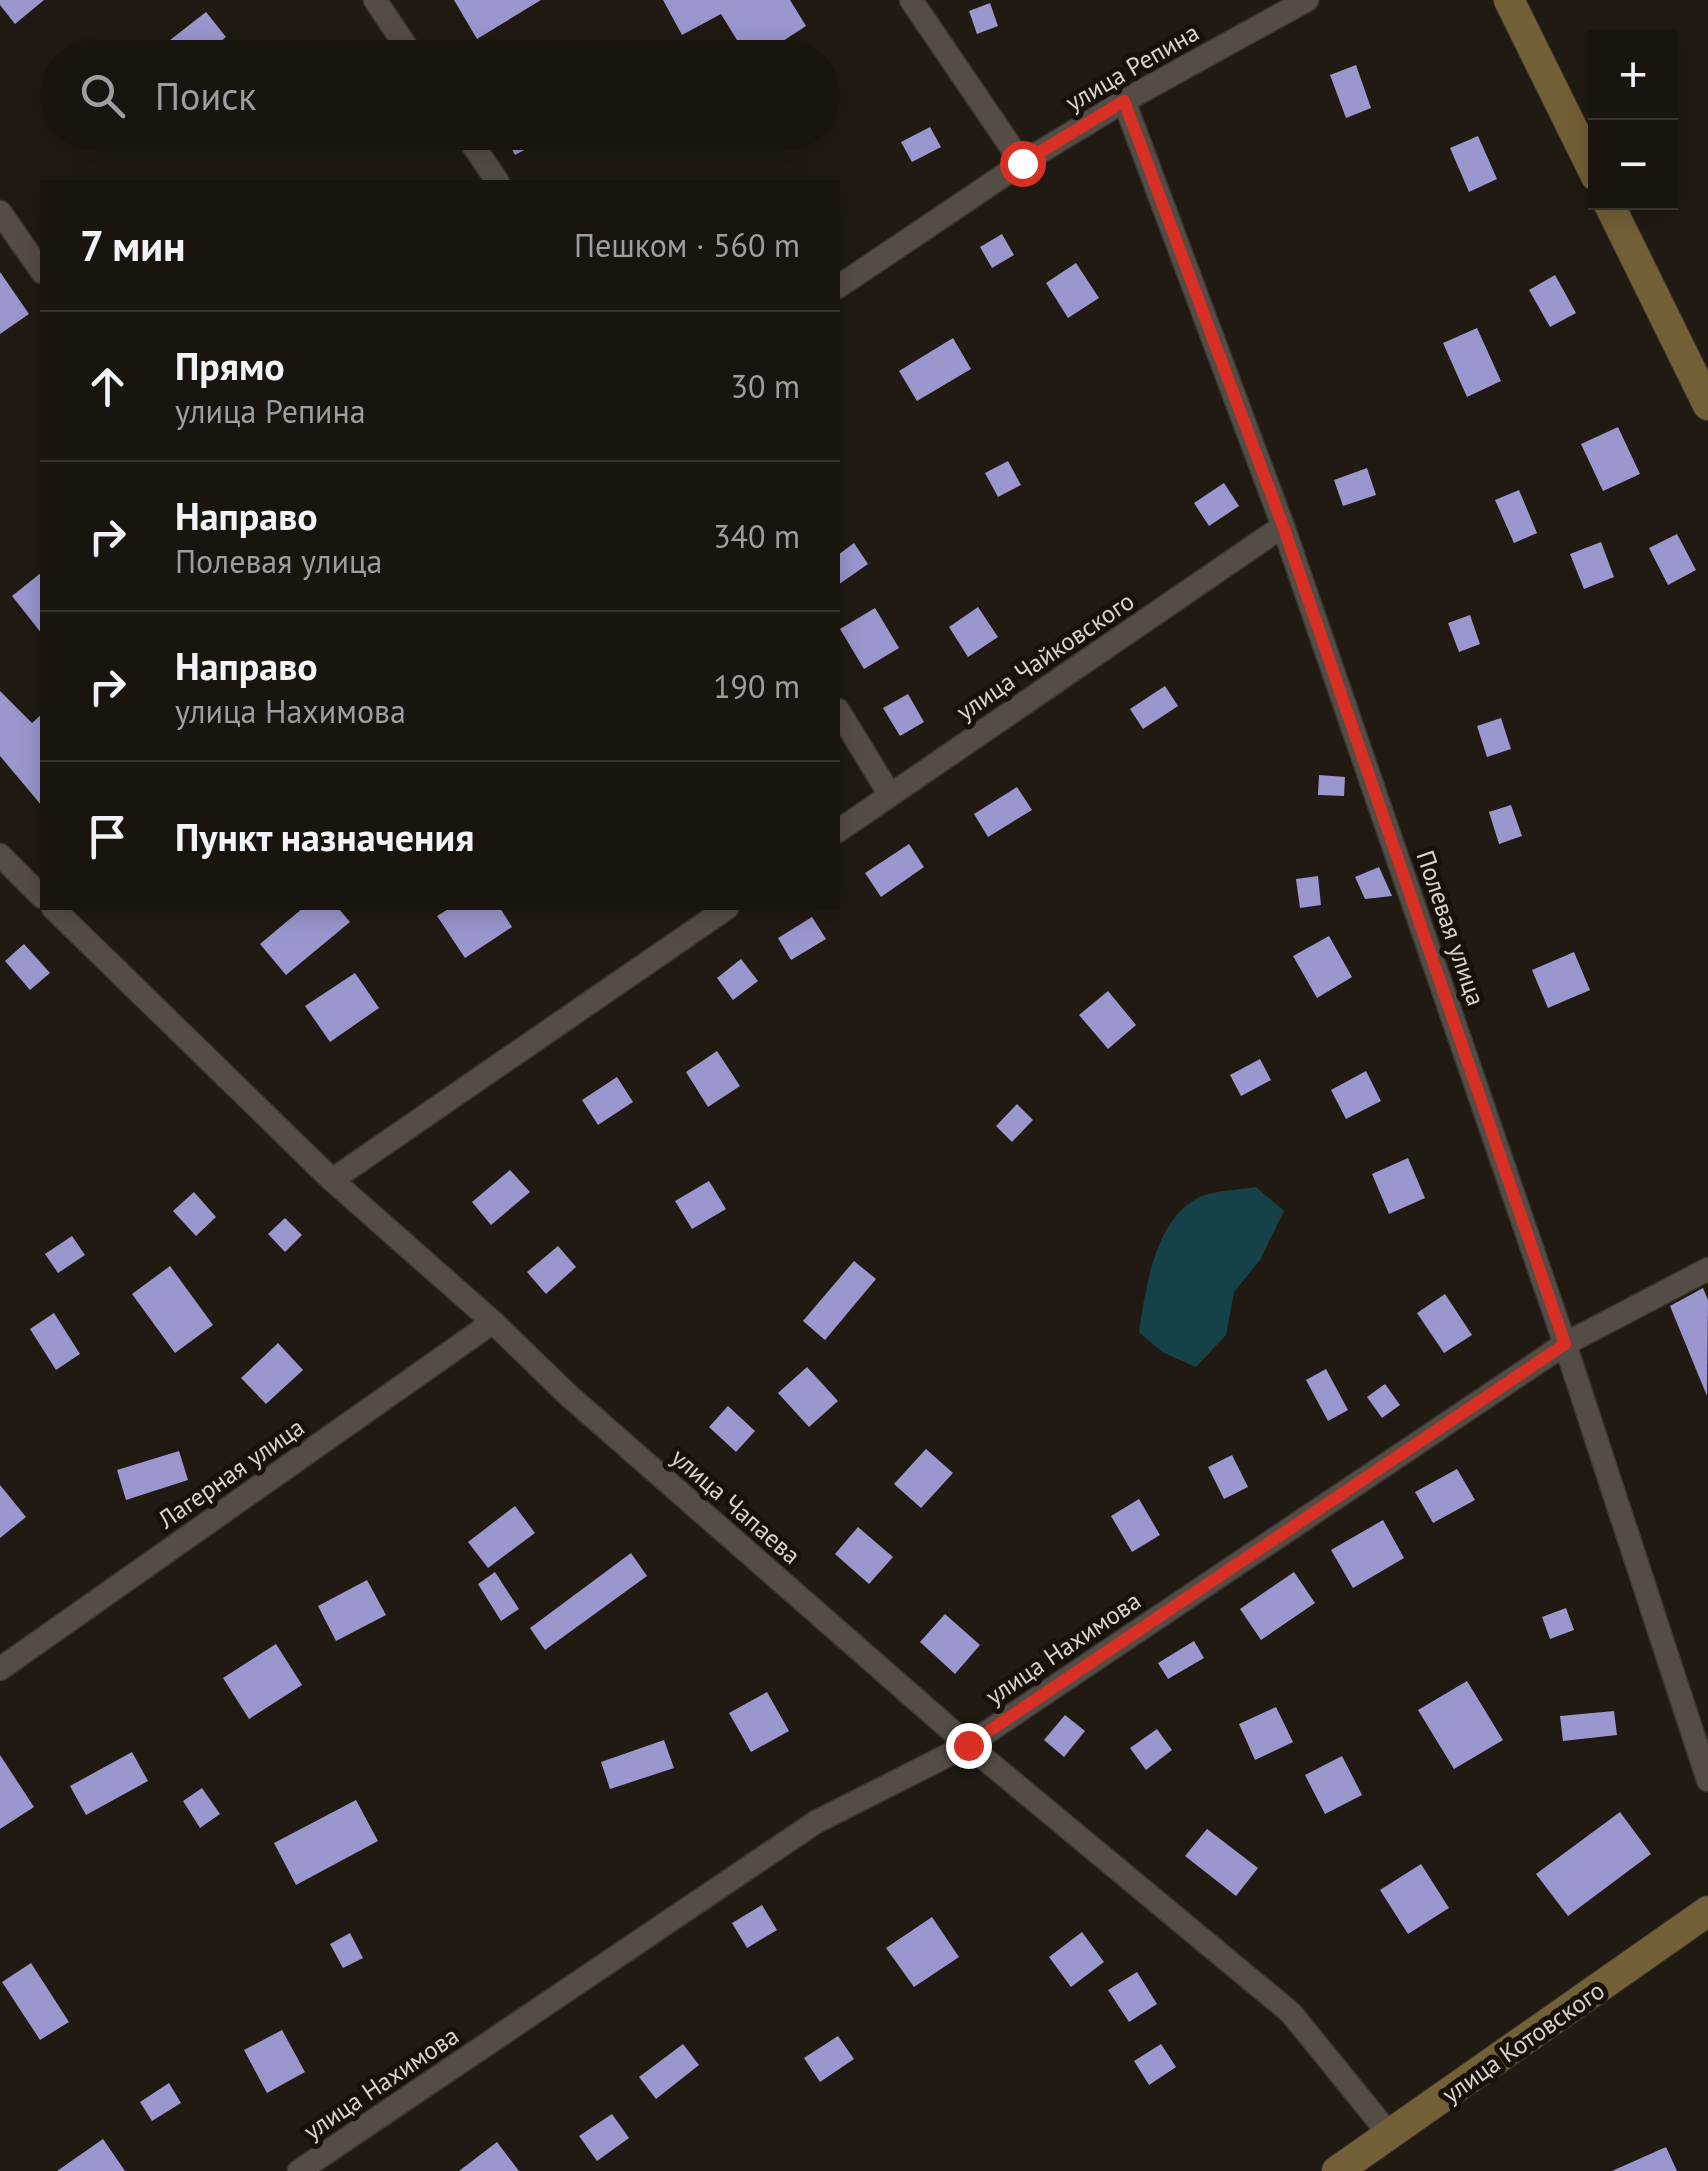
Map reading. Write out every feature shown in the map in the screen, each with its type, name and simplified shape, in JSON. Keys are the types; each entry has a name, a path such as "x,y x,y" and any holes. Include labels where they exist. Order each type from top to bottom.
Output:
{"main road":[{"path":"1508,0 1588,160"},
{"path":"1612,210 1708,405"},
{"name":"улица Котовского","path":"1336,2171 1708,1911"}],"street":[{"path":"375,0 402,40"},
{"path":"911,0 1007,173"},
{"name":"улица Репина","path":"840,286 1007,173 1124,101 1307,0"},
{"name":"Полевая улица","path":"1124,101 1283,526 1565,1344 1708,1780"},
{"path":"476,150 497,180"},
{"path":"0,212 40,269"},
{"name":"улица Чайковского","path":"840,831 1283,526"},
{"path":"840,713 890,795"},
{"path":"0,855 40,895"},
{"name":"улица Чапаева","path":"56,910 332,1180 494,1322 567,1394 968,1745 1291,2013 1390,2135"},
{"path":"332,1180 724,910"},
{"name":"улица Нахимова","path":"298,2171 816,1822 968,1745 1565,1344 1708,1270"},
{"name":"Лагерная улица","path":"0,1669 494,1322"}],"water":[{"path":"1256,1187 1284,1211 1260,1260 1234,1292 1226,1335 1196,1367 1162,1352 1139,1332 1150,1274 1163,1236 1173,1219 1202,1196"}],"building":[{"path":"0,0 44,0 15,24"},
{"path":"454,0 541,0 477,39"},
{"path":"663,0 790,0 806,26 785,40 737,40 721,14 682,35"},
{"path":"990,3 998,26 977,34 969,11"},
{"path":"206,12 226,37 222,40 170,40"},
{"path":"1356,65 1371,108 1346,118 1330,75"},
{"path":"930,127 941,147 912,162 901,142"},
{"path":"1478,136 1497,179 1469,192 1450,148"},
{"path":"1002,234 1014,255 992,268 980,247"},
{"path":"1076,263 1099,298 1068,318 1046,283"},
{"path":"0,272 29,314 0,334"},
{"path":"1555,275 1576,313 1550,327 1529,290"},
{"path":"1477,328 1501,381 1467,397 1443,343"},
{"path":"953,338 971,369 917,401 899,371"},
{"path":"1618,427 1640,474 1603,491 1581,444"},
{"path":"1008,461 1021,485 998,497 985,473"},
{"path":"1367,468 1376,495 1343,506 1334,480"},
{"path":"1224,483 1239,506 1209,526 1194,503"},
{"path":"1519,490 1537,533 1514,543 1495,500"},
{"path":"1677,534 1696,570 1668,585 1649,548"},
{"path":"1601,542 1614,577 1584,589 1570,554"},
{"path":"854,543 868,564 840,584 840,554"},
{"path":"40,574 40,631 12,596"},
{"path":"978,607 998,637 968,657 949,627"},
{"path":"875,608 899,648 864,669 840,629"},
{"path":"1470,615 1480,644 1459,652 1448,623"},
{"path":"1165,686 1178,706 1143,729 1130,709"},
{"path":"0,691 32,723 40,716 40,804 0,756"},
{"path":"908,694 924,722 900,736 883,708"},
{"path":"1501,718 1511,749 1487,757 1477,726"},
{"path":"1319,775 1345,777 1344,796 1318,795"},
{"path":"1017,787 1032,810 988,837 974,814"},
{"path":"1511,805 1522,836 1499,844 1489,812"},
{"path":"909,844 924,867 881,897 865,873"},
{"path":"1379,867 1392,896 1365,899 1355,877"},
{"path":"1318,876 1321,905 1300,908 1296,879"},
{"path":"301,910 340,910 350,922 286,975 260,944"},
{"path":"447,910 501,910 512,927 465,958 437,916"},
{"path":"812,917 826,939 791,960 778,938"},
{"path":"1329,936 1352,977 1317,998 1293,956"},
{"path":"24,944 50,973 30,990 5,961"},
{"path":"1574,952 1590,990 1548,1008 1532,970"},
{"path":"741,959 758,981 733,1000 717,978"},
{"path":"355,973 379,1008 330,1042 305,1006"},
{"path":"1108,991 1136,1025 1108,1049 1079,1015"},
{"path":"717,1051 740,1086 708,1107 686,1072"},
{"path":"1260,1059 1271,1080 1241,1096 1230,1075"},
{"path":"1366,1071 1381,1101 1346,1119 1331,1090"},
{"path":"617,1077 633,1102 598,1125 582,1100"},
{"path":"1017,1104 1033,1120 1012,1142 996,1126"},
{"path":"1408,1158 1425,1198 1389,1214 1372,1174"},
{"path":"510,1170 530,1192 491,1225 472,1202"},
{"path":"709,1181 726,1209 692,1229 675,1201"},
{"path":"194,1192 216,1217 196,1236 173,1211"},
{"path":"285,1218 302,1235 285,1252 268,1234"},
{"path":"72,1236 85,1255 58,1273 45,1254"},
{"path":"558,1246 576,1267 546,1294 527,1272"},
{"path":"854,1261 876,1279 825,1340 803,1321"},
{"path":"170,1266 213,1325 175,1353 132,1294"},
{"path":"1703,1288 1708,1300 1707,1396 1670,1306"},
{"path":"1445,1294 1472,1335 1444,1353 1417,1313"},
{"path":"54,1313 80,1354 56,1370 30,1329"},
{"path":"278,1343 303,1370 266,1404 241,1378"},
{"path":"807,1367 838,1401 809,1427 778,1393"},
{"path":"1326,1369 1348,1410 1328,1421 1306,1380"},
{"path":"1385,1384 1400,1405 1382,1418 1367,1397"},
{"path":"728,1406 755,1431 736,1452 709,1427"},
{"path":"926,1449 953,1473 921,1508 894,1484"},
{"path":"179,1451 188,1480 126,1500 117,1470"},
{"path":"1232,1455 1248,1487 1224,1499 1208,1467"},
{"path":"1457,1469 1475,1500 1433,1523 1415,1492"},
{"path":"0,1485 26,1517 0,1538"},
{"path":"1139,1499 1160,1535 1132,1552 1111,1516"},
{"path":"515,1506 535,1533 488,1568 468,1542"},
{"path":"1383,1520 1404,1558 1353,1588 1331,1550"},
{"path":"858,1527 893,1557 869,1584 835,1554"},
{"path":"631,1553 647,1576 545,1650 530,1628"},
{"path":"495,1572 519,1609 501,1621 478,1584"},
{"path":"1294,1572 1315,1603 1261,1640 1240,1609"},
{"path":"367,1580 386,1615 336,1641 318,1606"},
{"path":"1566,1608 1574,1630 1550,1639 1542,1617"},
{"path":"945,1614 980,1645 955,1674 920,1642"},
{"path":"1194,1641 1204,1658 1168,1679 1158,1663"},
{"path":"276,1644 302,1685 249,1719 223,1678"},
{"path":"1467,1681 1503,1740 1454,1769 1418,1710"},
{"path":"767,1692 789,1731 751,1752 729,1713"},
{"path":"1276,1707 1293,1742 1255,1760 1239,1724"},
{"path":"1614,1711 1617,1735 1563,1741 1560,1716"},
{"path":"1065,1715 1085,1731 1064,1757 1044,1740"},
{"path":"1157,1729 1172,1750 1146,1770 1130,1748"},
{"path":"664,1740 674,1768 610,1789 601,1762"},
{"path":"132,1752 148,1781 86,1815 70,1786"},
{"path":"0,1755 34,1807 0,1829"},
{"path":"1342,1756 1362,1795 1325,1814 1305,1775"},
{"path":"202,1788 220,1814 200,1828 183,1801"},
{"path":"356,1800 378,1841 296,1885 274,1843"},
{"path":"1620,1812 1651,1854 1568,1916 1536,1874"},
{"path":"1207,1829 1258,1868 1236,1896 1185,1856"},
{"path":"1421,1864 1449,1908 1408,1934 1380,1890"},
{"path":"762,1905 777,1930 747,1948 732,1923"},
{"path":"932,1917 959,1957 914,1987 886,1948"},
{"path":"1082,1932 1104,1962 1071,1987 1049,1957"},
{"path":"350,1933 363,1958 343,1968 330,1944"},
{"path":"31,1963 69,2022 40,2040 2,1982"},
{"path":"1137,1972 1157,2004 1129,2022 1108,1990"},
{"path":"282,2030 305,2072 267,2093 244,2050"},
{"path":"838,2036 854,2059 820,2082 804,2058"},
{"path":"683,2044 699,2065 656,2099 639,2077"},
{"path":"1161,2044 1176,2067 1149,2085 1134,2061"},
{"path":"169,2083 181,2103 152,2121 140,2102"},
{"path":"612,2114 629,2138 597,2161 579,2136"},
{"path":"103,2139 125,2171 57,2171"},
{"path":"497,2142 519,2171 459,2171"},
{"path":"1666,2147 1677,2171 1612,2171"}],"route":[{"path":"968,1745 1565,1344 1283,526 1124,101 1022,163"}]}
